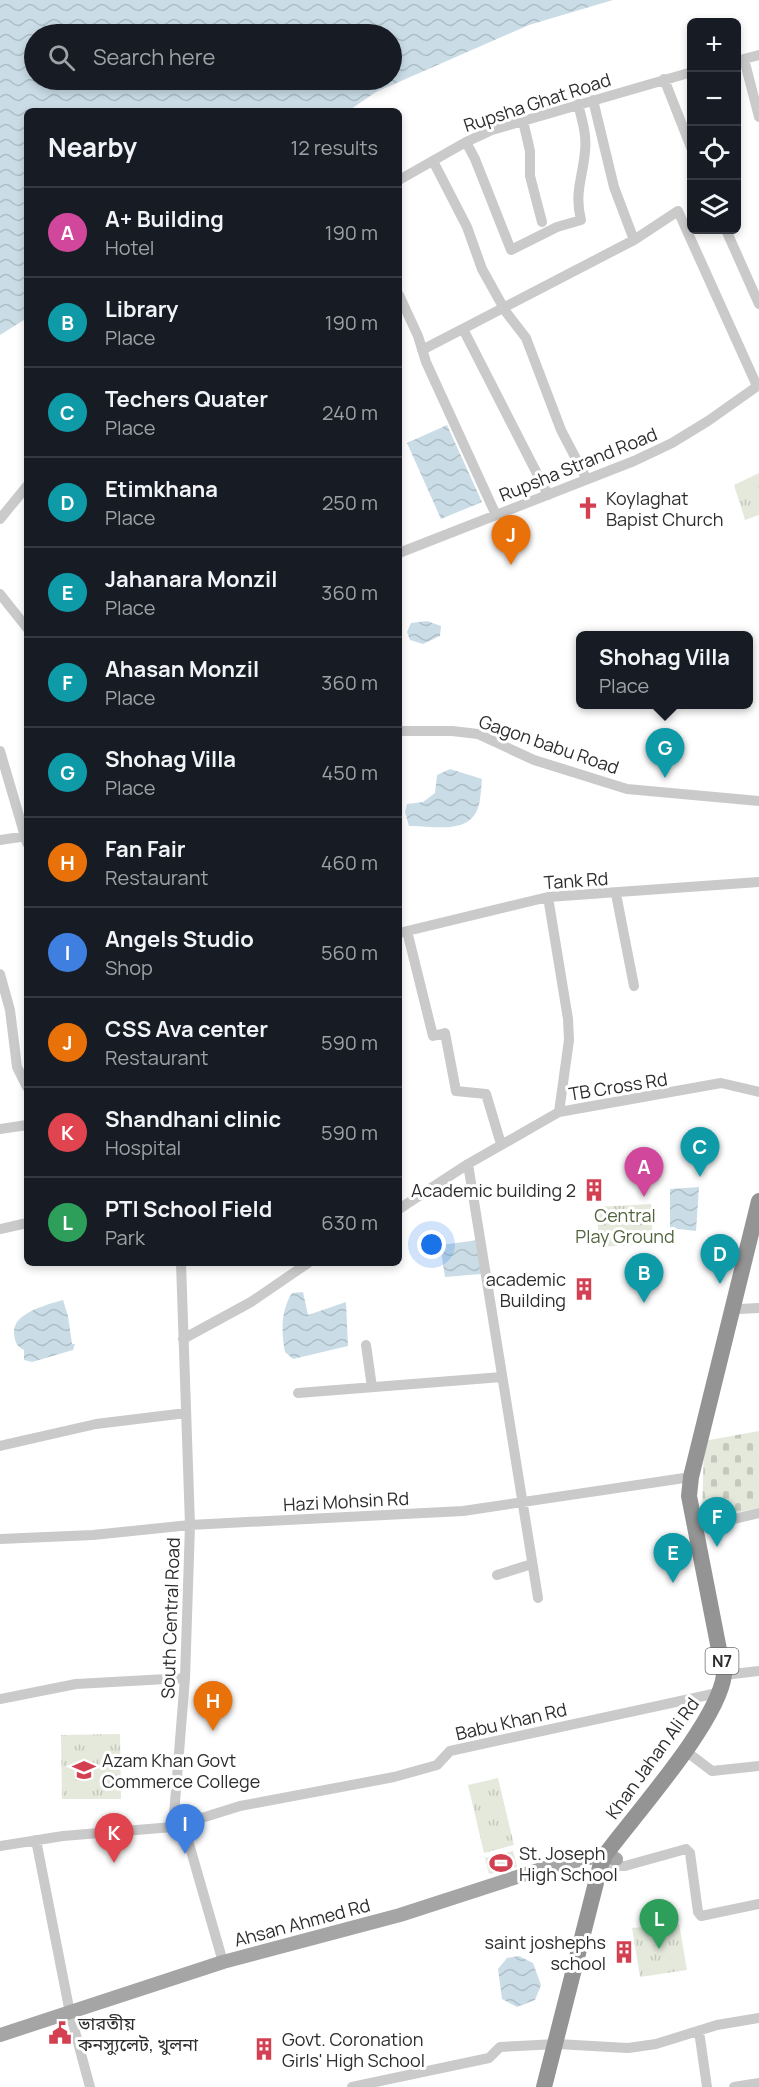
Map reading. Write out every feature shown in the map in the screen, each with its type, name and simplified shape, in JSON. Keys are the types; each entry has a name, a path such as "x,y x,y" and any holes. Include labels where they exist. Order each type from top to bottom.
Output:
{"highway":[{"name":"Khan Jahan Ali Rd","path":"698,1527 689,1497 691,1477 759,1201"},
{"name":"Khan Jahan Ali Rd","path":"610,1860 691,1755 730,1697 698,1527 696,1478 759,1232"},
{"name":"Khan Jahan Ali Rd","path":"549,2087 610,1860 726,1681"},
{"name":"Khan Jahan Ali Rd","path":"544,2087 560,2045"}],"main road":[{"name":"Ahsan Ahmed Rd","path":"0,2035 223,1962 400,1915 551,1866 610,1860"}],"street":[{"path":"741,60 759,55"},
{"path":"741,63 759,117"},
{"name":"Rupsha Ghat Road","path":"402,178 466,142 523,121 687,73"},
{"path":"664,79 687,137"},
{"path":"593,100 614,187 634,240"},
{"path":"466,142 511,250 557,227 580,220 576,202 586,135 578,104"},
{"path":"523,121 530,151 530,176 542,222"},
{"path":"433,161 467,226 482,269 503,307 526,338 561,430 586,478"},
{"path":"422,350 634,240 678,211 758,385"},
{"path":"728,234 759,304"},
{"path":"402,302 496,515"},
{"path":"463,329 548,495"},
{"name":"Rupsha Strand Road","path":"402,552 634,461 672,443 758,385"},
{"path":"0,519 24,490"},
{"path":"0,594 24,624"},
{"name":"Gagon babu Road","path":"402,731 452,731 478,734 534,760 627,789 759,801"},
{"path":"0,752 24,831"},
{"path":"0,840 24,838"},
{"name":"Tank Rd","path":"403,932 548,897 616,894 759,882"},
{"path":"616,894 634,986"},
{"path":"548,897 568,1019 569,1040 559,1113"},
{"path":"403,932 433,1036 445,1033 456,1091 486,1094 501,1144"},
{"path":"0,974 10,1010 17,1067 24,1081"},
{"name":"TB Cross Rd","path":"402,1207 501,1144 559,1113 721,1083 759,1092"},
{"path":"0,1129 24,1125"},
{"path":"468,1164 521,1504 538,1598"},
{"path":"0,1229 24,1224"},
{"name":"South Central Road","path":"173,1827 185,1678 190,1525 181,1266"},
{"path":"183,1340 251,1302 304,1266"},
{"path":"739,1309 759,1308"},
{"path":"366,1344 372,1387"},
{"path":"298,1393 502,1377"},
{"path":"0,1446 96,1424 186,1413"},
{"name":"Hazi Mohsin Rd","path":"0,1539 93,1535 190,1525 451,1511 521,1504 691,1477"},
{"path":"698,1527 759,1513"},
{"path":"497,1575 532,1564"},
{"name":"Babu Khan Rd","path":"0,1846 36,1840 173,1827 240,1806 394,1777 437,1765 450,1751 759,1671"},
{"path":"0,1699 76,1684 185,1678"},
{"path":"691,1755 712,1771 759,1766"},
{"path":"173,1827 182,1830 187,1838 223,1962"},
{"path":"36,1840 70,2013 90,2087"},
{"path":"610,1860 625,1866 686,1849 690,1853 698,1912 701,1916 759,1904"},
{"path":"352,2087 405,2081 489,2058 500,2047 560,2045 628,2048 656,2044 717,2025 759,2018"},
{"path":"699,2031 707,2087"},
{"path":"734,2087 759,2083"}],"green space":[{"path":"759,473 759,515 745,520 734,485"},
{"name":"Central Play Ground","path":"651,1204 653,1244 599,1247 597,1207"},
{"path":"759,1431 759,1508 702,1520 704,1441"},
{"name":"Azam Khan Govt Commerce College","path":"120,1734 121,1799 62,1799 61,1735"},
{"name":"St. Joseph High School","path":"498,1778 514,1845 484,1853 468,1785"},
{"name":"St. Joseph High School","path":"513,1851 517,1867 489,1874 485,1858"},
{"path":"679,1924 687,1970 640,1977 632,1928"}],"water":[{"path":"0,0 613,0 529,25 402,81 402,24 24,24 24,90 381,90 352,108 24,108 24,320 0,335"},
{"path":"447,425 482,502 441,519 407,443"},
{"path":"427,621 441,626 440,636 423,644 410,640 407,632 411,623"},
{"path":"450,769 482,779 479,805 473,817 458,826 409,826 405,812 407,804 423,802 435,793 437,775"},
{"path":"699,1187 696,1231 670,1228 670,1189"},
{"path":"479,1240 481,1274 445,1277 440,1245"},
{"path":"303,1292 308,1315 346,1302 348,1346 293,1359 285,1352 283,1329 288,1300 292,1293"},
{"path":"63,1300 72,1344 75,1344 73,1350 32,1362 24,1360 24,1350 17,1344 14,1334 18,1321 31,1311"},
{"path":"519,1956 533,1963 541,1985 535,2000 517,2007 502,1999 498,1969 507,1958"}],"place":[{"name":"Koylaghat Bapist Church","path":"588,508"},
{"name":"CSS Ava center","path":"511,565"},
{"name":"Shohag Villa","path":"665,778"},
{"name":"Techers Quater","path":"700,1177"},
{"name":"Academic building 2","path":"594,1190"},
{"name":"A+ Building","path":"644,1197"},
{"name":"Etimkhana","path":"720,1284"},
{"name":"academic Building","path":"584,1289"},
{"name":"Library","path":"644,1303"},
{"name":"Ahasan Monzil","path":"717,1547"},
{"name":"Jahanara Monzil","path":"673,1583"},
{"name":"Fan Fair","path":"213,1731"},
{"name":"Azam Khan Govt Commerce College","path":"84,1770"},
{"name":"Angels Studio","path":"185,1854"},
{"name":"Shandhani clinic","path":"114,1863"},
{"name":"St. Joseph High School","path":"501,1863"},
{"name":"PTI School Field","path":"659,1949"},
{"name":"saint joshephs school","path":"624,1952"},
{"name":"ভারতীয় কনস্যুলেট, খুলনা","path":"60,2033"},
{"name":"Govt. Coronation Girls' High School","path":"264,2049"}]}
